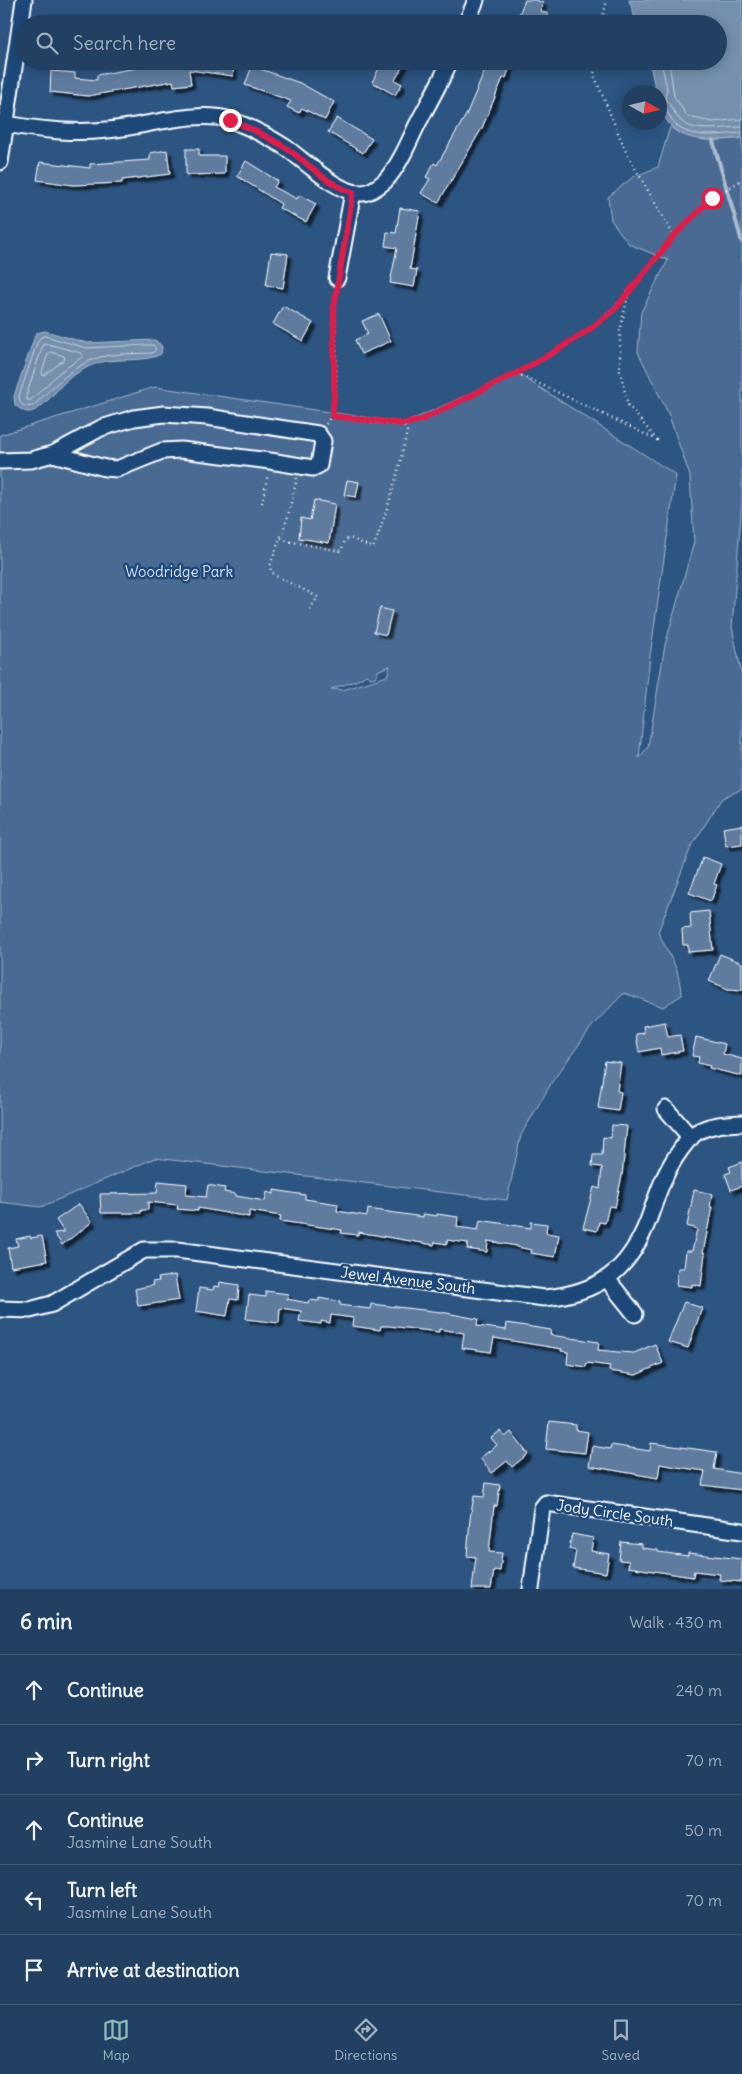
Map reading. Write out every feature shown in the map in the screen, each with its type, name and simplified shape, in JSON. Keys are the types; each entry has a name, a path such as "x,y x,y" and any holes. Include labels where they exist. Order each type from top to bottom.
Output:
{"street":[{"path":"22,15 24,0"},
{"path":"470,15 476,0"},
{"path":"0,162 15,62"},
{"path":"6,124 54,132 91,132 167,121 218,118 230,120 261,133 286,148 321,175 347,191 363,194 378,187 386,180 400,160 445,70"},
{"path":"337,278 353,192"},
{"path":"0,462 31,460 53,454 101,428 134,418 164,414 207,418 318,434 323,441 319,465 313,468 270,460 181,450 162,451 117,469 105,468 53,454"},
{"path":"666,1109 691,1138"},
{"name":"Jewel Avenue South","path":"0,1309 30,1310 52,1304 144,1250 152,1249 178,1250 544,1298 564,1296 587,1290 607,1279 622,1265 635,1248 657,1191 671,1164 696,1133 710,1126 742,1122"},
{"path":"607,1279 635,1314"},
{"name":"Jody Circle South","path":"531,1589 542,1508 546,1503 742,1531"}],"path":[{"path":"603,15 607,0"},
{"path":"595,70 594,75 627,154 674,236"},
{"path":"332,416 403,424 421,420 517,373 590,329 616,308 657,254 674,236 712,198 742,180"},
{"path":"318,434 332,416 334,398 334,307 337,278"},
{"path":"517,373 657,440 628,405 620,371 620,331 629,291"},
{"path":"281,538 287,541 341,551 345,540 350,538 373,548 384,519 400,462 407,431 403,424"},
{"path":"262,503 270,460"},
{"path":"298,466 297,485 281,538 270,566 271,572 276,576 318,597 310,609"}],"green space":[{"name":"Woodridge Park","path":"670,127 687,136 704,140 742,138 742,501 732,627 742,675 742,789 722,798 691,847 658,932 677,970 682,995 663,1007 624,993 593,1025 552,1082 521,1135 507,1200 155,1158 41,1207 0,1202 0,435 155,387 405,423 517,373 676,475 650,656 639,758 648,747 665,645 694,542 690,476 668,413 638,352 641,312 668,260 629,244 611,220 608,197 633,177 658,167","holes":["390,666 387,676 343,690 331,689 358,680 366,675 371,678 375,677 379,670"]}],"water":[{"path":"629,0 742,0 742,138 713,140 686,136 667,121 667,85 654,85 651,70 727,70 727,15 634,15"},
{"path":"45,331 87,343 155,340 162,346 161,354 144,359 105,361 86,368 68,379 38,409 26,412 15,405 14,396 36,333"}],"building":[{"path":"525,0 536,0 543,3 540,11 548,14 548,15 519,15"},
{"path":"125,70 189,70 191,84 174,86 173,81 88,96 50,92 51,71 75,73 75,78 97,80 97,75"},
{"path":"189,70 233,70 233,76"},
{"path":"251,70 263,70 300,83 334,102 325,120 302,108 299,113 287,107 291,101 245,85"},
{"path":"378,70 401,70 395,80 402,84 395,95 372,82"},
{"path":"485,70 509,70 506,78 503,78 482,128 438,203 421,193 430,179 426,177 434,163 437,165 466,115"},
{"path":"337,118 372,139 363,153 328,132"},
{"path":"186,149 199,149 199,156 225,156 225,174 186,175"},
{"path":"167,150 170,174 122,180 122,183 73,185 37,180 40,162 90,168 90,164 150,160 150,153"},
{"path":"246,161 278,181 274,187 297,199 299,195 316,204 306,222 279,208 281,204 237,176"},
{"path":"400,208 420,211 410,269 417,270 414,287 390,283 397,248 385,246 387,232 396,233"},
{"path":"271,252 288,254 283,288 266,285"},
{"path":"283,306 313,323 303,341 273,324"},
{"path":"379,314 391,341 361,354 355,340 368,334 362,321"},
{"path":"347,480 359,482 356,497 344,495"},
{"path":"314,500 335,504 329,543 299,538 301,518 310,520"},
{"path":"380,608 392,611 386,635 374,632"},
{"path":"742,825 742,844 726,846 723,828"},
{"path":"703,857 721,864 714,884 717,885 711,901 689,893"},
{"path":"709,911 713,950 688,952 688,945 683,945 682,929 691,928 690,913"},
{"path":"720,954 742,963 742,990 728,989 709,981"},
{"path":"665,1022 668,1037 680,1035 683,1051 661,1055 660,1048 639,1052 636,1034 644,1033 643,1026"},
{"path":"696,1037 725,1044 723,1054 742,1059 742,1076 709,1068 710,1066 698,1063 699,1057 692,1056"},
{"path":"605,1061 621,1063 617,1091 621,1092 618,1111 598,1108"},
{"path":"612,1125 627,1126 622,1176 615,1207 609,1206 605,1223 599,1222 597,1231 583,1228 594,1187 600,1189 602,1167 592,1166 593,1155 602,1155 603,1137 611,1138"},
{"path":"742,1162 742,1186 731,1190 725,1174 731,1172 729,1167"},
{"path":"158,1181 187,1184 186,1195 206,1197 208,1185 225,1188 224,1192 236,1194 236,1196 265,1201 267,1192 274,1194 274,1190 305,1195 305,1199 338,1204 337,1211 367,1216 368,1209 423,1217 423,1214 437,1216 437,1214 458,1217 457,1227 478,1230 480,1220 531,1228 531,1222 547,1224 546,1233 559,1235 555,1257 531,1253 532,1250 517,1246 488,1241 487,1252 467,1249 468,1243 447,1240 447,1244 435,1242 434,1245 358,1232 358,1235 341,1233 342,1230 280,1221 281,1216 249,1211 249,1217 198,1208 198,1211 177,1209 178,1205 148,1202 148,1210 141,1210 141,1213 101,1213 100,1194 157,1193"},
{"path":"694,1190 712,1194 710,1207 712,1207 703,1253 705,1253 701,1286 692,1284 692,1287 676,1285 678,1268 684,1268 686,1251 692,1251 697,1229 687,1226"},
{"path":"79,1204 92,1222 62,1245 54,1233 64,1232 56,1220"},
{"path":"30,1236 31,1238 42,1236 47,1261 11,1267 8,1248 18,1246 16,1239"},
{"path":"175,1275 179,1300 138,1306 135,1289 153,1285 152,1282 159,1281 158,1278"},
{"path":"220,1282 239,1285 238,1300 230,1299 227,1316 196,1311 199,1288 213,1290 214,1286 219,1287"},
{"path":"266,1291 288,1294 287,1299 308,1303 309,1300 319,1301 319,1298 340,1302 340,1305 370,1309 371,1304 441,1312 478,1319 477,1326 506,1330 507,1323 551,1330 550,1335 599,1342 598,1350 634,1353 655,1344 663,1363 636,1375 609,1371 610,1366 587,1363 586,1367 567,1364 568,1352 561,1351 562,1349 494,1338 491,1352 462,1348 464,1333 439,1329 439,1332 381,1326 380,1330 352,1326 353,1318 331,1315 330,1323 321,1321 321,1324 299,1321 301,1311 280,1308 279,1323 246,1319 249,1295 266,1297"},
{"path":"684,1302 702,1308 688,1348 668,1342"},
{"path":"549,1422 576,1425 576,1430 588,1432 585,1453 546,1449"},
{"path":"500,1431 505,1437 511,1432 528,1454 512,1467 507,1461 492,1473 480,1458 497,1445 491,1438"},
{"path":"651,1443 717,1452 714,1469 742,1474 742,1490 702,1485 705,1471 660,1464 658,1478 589,1466 592,1446 610,1449 611,1445 650,1451"},
{"path":"486,1483 500,1485 497,1506 494,1506 489,1552 502,1553 500,1571 494,1570 491,1589 472,1589 476,1557 467,1556 470,1519 474,1496 484,1497"},
{"path":"572,1534 593,1538 591,1551 609,1554 606,1573 573,1568 576,1551 569,1549"},
{"path":"621,1542 642,1544 642,1548 658,1550 658,1552 742,1559 742,1582 719,1580 720,1574 694,1571 693,1577 628,1567 629,1561 619,1560"}],"waterway":[{"path":"713,141 742,242"}],"route":[{"path":"230,120 261,133 286,148 321,175 347,191 353,192 337,278 334,307 335,376 332,416 403,424 421,420 517,373 554,352 590,329 616,308 674,236 712,198"}]}
